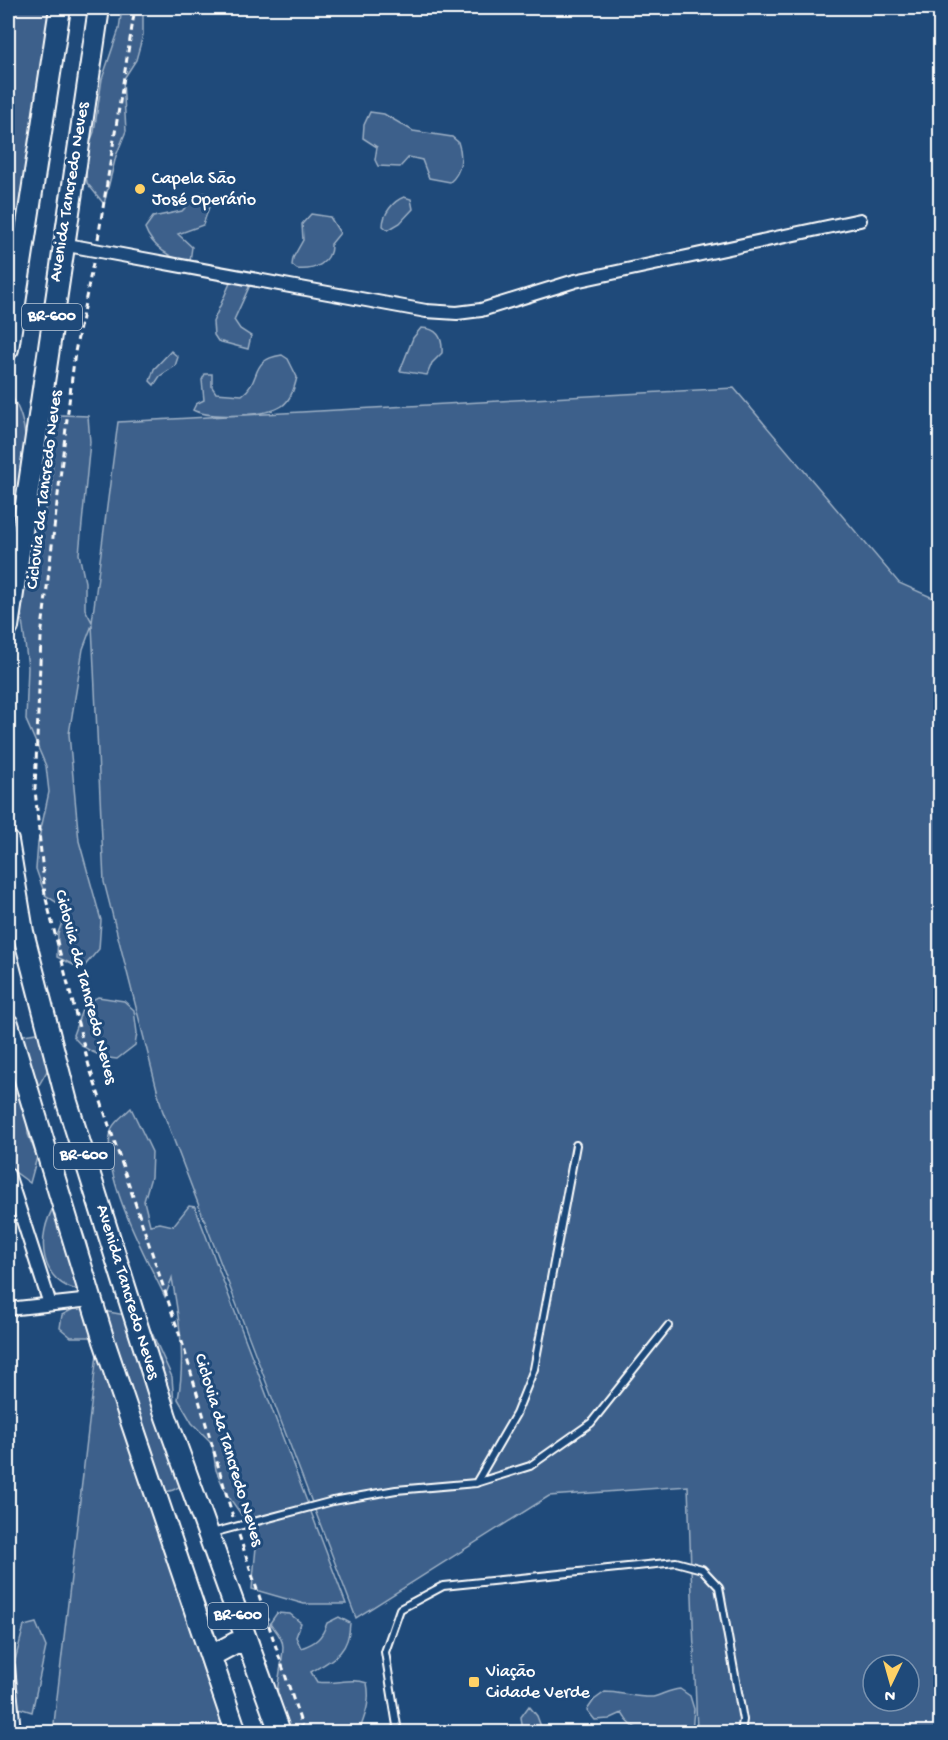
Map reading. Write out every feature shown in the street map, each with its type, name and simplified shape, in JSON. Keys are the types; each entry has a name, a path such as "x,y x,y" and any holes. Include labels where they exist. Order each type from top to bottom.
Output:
{"main road":[{"name":"Avenida Tancredo Neves","path":"8,349 60,8"},
{"name":"Avenida Tancredo Neves","path":"8,627 62,244 99,8"},
{"name":"Avenida Tancredo Neves","path":"8,841 23,932 67,1102 166,1417 280,1732"},
{"name":"Avenida Tancredo Neves","path":"8,1024 91,1300 236,1732"},
{"path":"211,1656 235,1643 248,1643"}],"street":[{"path":"62,244 392,305 457,313 481,310 575,281 860,220"},
{"path":"8,1174 50,1304"},
{"path":"8,1309 91,1300"},
{"path":"8,1666 14,1732"}],"lane":[{"path":"476,1483 516,1414 534,1369 576,1145"},
{"path":"208,1534 344,1499 396,1490 476,1483 530,1466 591,1423 668,1326"},
{"path":"398,1732 386,1652 400,1609 443,1586 675,1562 702,1569 719,1587 743,1720 741,1732"}],"path":[{"path":"96,249 135,8"},
{"name":"Ciclovia da Tancredo Neves","path":"94,260 75,352 41,638 35,789 45,895 89,1066 183,1345 237,1527 304,1732"}],"shaded area":[{"path":"8,8 60,8 61,40 56,101 38,190 23,251 8,256"},
{"path":"122,8 143,8 143,35 136,60 123,80 126,131 116,156 104,204 87,183 84,157 94,132 102,79 119,29"},
{"path":"370,112 384,114 413,131 452,137 458,142 461,153 457,174 450,182 429,178 422,160 409,157 400,167 378,166 375,160 377,147 363,138 364,125"},
{"path":"200,192 213,195 203,225 178,234 192,247 190,261 176,258 157,246 145,228 153,217 182,211"},
{"path":"404,197 411,199 413,209 400,223 388,230 383,226 383,221 389,208"},
{"path":"311,214 330,217 340,233 331,244 331,251 325,261 310,269 297,269 292,265 293,258 303,240 302,224"},
{"path":"246,280 250,285 234,320 240,329 251,336 248,349 218,341 214,335 213,322 231,281"},
{"path":"421,328 427,328 438,334 442,353 432,363 427,375 400,371 413,338"},
{"path":"171,351 178,357 175,366 160,376 154,385 150,381 154,369"},
{"path":"282,355 288,359 297,377 290,397 282,406 264,412 238,415 212,415 193,410 196,404 204,400 202,380 205,374 212,374 212,387 216,393 242,395 252,383 264,361"},
{"path":"734,388 899,583 940,601 940,1732 697,1732 688,1486 549,1496 356,1618 162,1109 104,882 92,625 83,649 69,734 79,841 101,920 99,949 82,969 57,957 58,933 67,909 45,895 36,869 38,843 49,792 46,766 26,720 28,667 18,588 28,538 42,516 52,492 53,440 61,415 88,416 90,442 79,554 85,582 85,609 92,622 118,422"},
{"path":"8,391 17,405 22,421 26,454 20,487 8,517"},
{"path":"98,997 124,1001 134,1010 137,1033 135,1045 117,1059 92,1052 80,1044 73,1035 84,1004"},
{"path":"43,1032 55,1057 35,1092 27,1118 28,1134 37,1157 30,1183 11,1169 8,1159 8,1045 17,1036"},
{"path":"131,1108 152,1152 151,1177 144,1201 150,1225 160,1223 173,1226 189,1206 195,1207 346,1604 304,1604 252,1589 257,1537 226,1493 216,1470 212,1443 192,1423 178,1399 181,1353 172,1278 165,1297 126,1214 111,1167 109,1146 112,1128"},
{"path":"55,1205 63,1208 75,1218 86,1241 89,1262 82,1291 68,1287 57,1279 49,1269 45,1257 43,1244 45,1231"},
{"path":"87,1308 125,1315 142,1321 151,1331 172,1377 176,1429 189,1481 175,1489 160,1491 99,1337 71,1337 60,1328 62,1315 73,1309"},
{"path":"98,1345 231,1732 53,1732"},
{"path":"277,1613 290,1614 301,1623 296,1637 301,1648 318,1639 327,1623 339,1617 350,1623 347,1641 339,1654 311,1672 317,1682 361,1681 367,1683 368,1702 359,1732 292,1732 284,1721 277,1700 283,1644 270,1623"},
{"path":"36,1623 46,1647 32,1712 19,1708 14,1664 24,1626"},
{"path":"680,1689 690,1696 694,1709 692,1732 652,1733 635,1727 622,1713 609,1719 595,1720 587,1710 594,1700 605,1692 653,1697"},
{"path":"529,1706 537,1716 543,1732 523,1732 521,1717"}],"place":[{"name":"Capela São José Operário","path":"140,189"},
{"name":"Viação Cidade Verde","path":"474,1682"}]}
